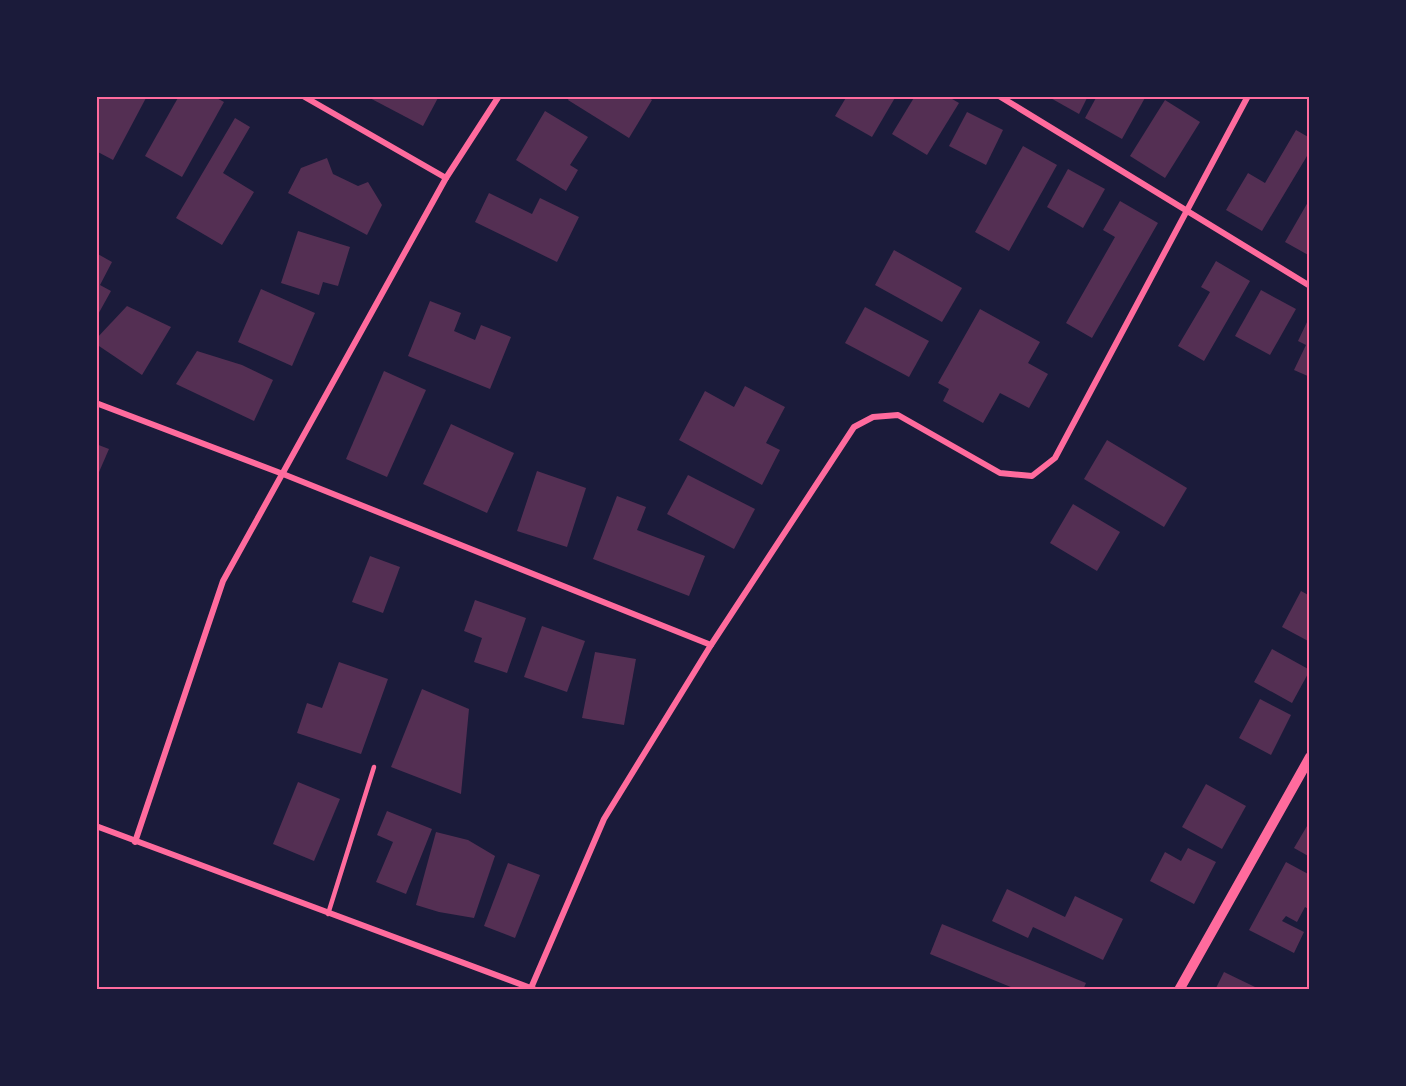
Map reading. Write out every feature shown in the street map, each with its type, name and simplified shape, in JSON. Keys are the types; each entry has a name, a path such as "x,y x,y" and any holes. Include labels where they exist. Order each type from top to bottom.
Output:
{"street":[{"path":"303,96 446,178"},
{"path":"135,842 223,580 446,178 499,96"},
{"path":"999,96 1310,286"},
{"path":"96,826 534,989 604,819 711,645 854,427 873,417 898,415 1000,473 1032,476 1055,458 1248,96"},
{"path":"96,403 283,474 711,645"},
{"path":"1179,990 1310,758"}],"lane":[{"path":"328,914 374,767"}],"building":[{"path":"96,96 147,96 113,160 96,151"},
{"path":"179,96 213,96 224,102 182,177 145,156"},
{"path":"366,96 439,96 423,126"},
{"path":"570,96 645,96 652,100 629,138 568,100"},
{"path":"847,96 896,96 872,137 835,116"},
{"path":"915,96 947,96 959,103 927,155 892,134"},
{"path":"1047,96 1088,96 1079,114"},
{"path":"1097,96 1146,96 1122,139 1085,118"},
{"path":"1165,100 1200,122 1165,178 1130,156"},
{"path":"545,111 588,137 570,165 578,170 566,191 516,160"},
{"path":"967,112 1003,130 986,165 949,146"},
{"path":"235,118 250,127 223,173 254,192 222,245 176,218"},
{"path":"1296,130 1310,138 1310,151 1262,231 1226,210 1248,173 1265,183"},
{"path":"1023,146 1057,165 1009,251 975,232"},
{"path":"327,158 333,174 358,186 368,182 382,205 367,235 288,193 301,168"},
{"path":"1068,169 1105,189 1083,228 1047,207"},
{"path":"489,193 532,214 540,198 579,217 557,262 475,222"},
{"path":"1120,201 1158,223 1092,338 1066,323 1115,237 1103,230"},
{"path":"1308,202 1310,203 1310,256 1285,242"},
{"path":"298,231 350,247 338,286 323,282 319,295 281,283"},
{"path":"894,250 962,288 942,322 875,285"},
{"path":"96,253 112,262 100,285 111,291 96,318"},
{"path":"1216,261 1250,281 1204,361 1178,346 1210,292 1201,287"},
{"path":"261,289 315,313 292,366 238,342"},
{"path":"1261,290 1296,309 1270,355 1235,336"},
{"path":"430,301 461,313 454,331 475,340 481,325 511,337 490,389 408,356"},
{"path":"127,306 171,327 142,375 96,344 96,339"},
{"path":"865,307 929,341 909,377 845,343"},
{"path":"980,309 1040,342 1028,363 1048,374 1029,408 1000,393 983,423 943,401 949,389 938,383"},
{"path":"1308,320 1310,321 1310,377 1294,370 1306,345 1298,341"},
{"path":"197,351 242,365 273,380 254,421 176,384"},
{"path":"384,371 426,390 387,477 346,459"},
{"path":"745,386 785,407 766,443 780,450 762,485 679,440 705,391 734,407"},
{"path":"451,424 514,453 487,513 423,484"},
{"path":"1107,440 1187,488 1164,527 1084,479"},
{"path":"96,444 109,449 96,479"},
{"path":"537,471 586,488 567,547 517,531"},
{"path":"688,475 755,509 734,549 667,514"},
{"path":"617,496 646,507 637,530 705,556 689,596 593,559"},
{"path":"1073,504 1120,532 1097,571 1050,543"},
{"path":"370,556 400,567 383,613 352,602"},
{"path":"1301,591 1310,596 1310,642 1282,627"},
{"path":"475,600 526,618 507,673 474,662 482,638 464,631"},
{"path":"542,626 585,641 567,692 524,677"},
{"path":"1272,649 1310,670 1292,703 1254,682"},
{"path":"595,652 636,659 624,725 582,718"},
{"path":"339,662 388,679 361,754 297,733 307,703 322,708"},
{"path":"422,689 469,709 461,794 391,767"},
{"path":"1260,699 1291,715 1271,755 1239,738"},
{"path":"298,782 340,799 314,861 273,844"},
{"path":"1206,784 1246,806 1222,849 1182,827"},
{"path":"387,811 432,829 406,894 376,882 393,842 377,835"},
{"path":"1310,821 1310,857 1294,848"},
{"path":"436,832 468,840 495,856 474,918 439,912 416,905"},
{"path":"1188,848 1216,862 1194,904 1150,881 1165,852 1181,861"},
{"path":"1286,862 1310,875 1310,910 1305,907 1297,922 1286,916 1282,921 1304,932 1294,953 1249,930"},
{"path":"508,863 540,875 515,938 484,926"},
{"path":"1007,889 1065,917 1075,896 1123,919 1103,960 1033,927 1028,938 992,921"},
{"path":"942,924 1086,983 1083,990 1018,990 930,954"},
{"path":"1224,972 1255,987 1254,990 1215,990"}]}
